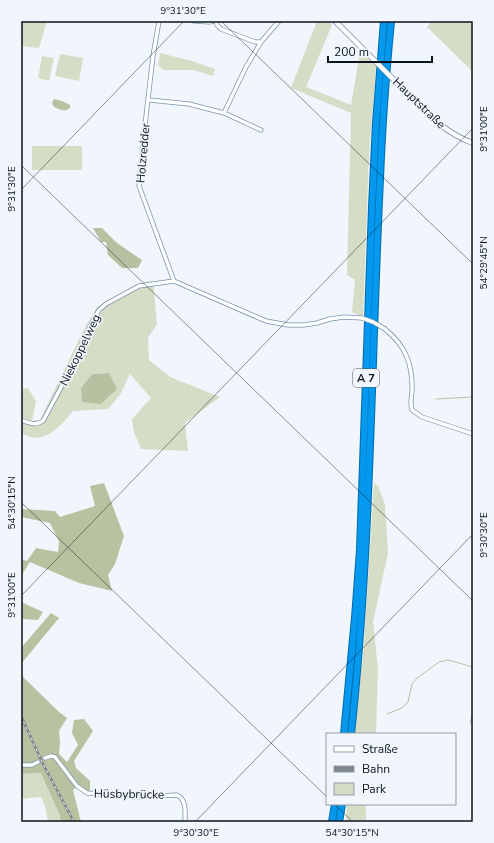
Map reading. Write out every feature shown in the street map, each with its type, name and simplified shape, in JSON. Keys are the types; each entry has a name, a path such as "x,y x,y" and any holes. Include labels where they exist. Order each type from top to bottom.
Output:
{"highway":[{"name":"A 7","path":"344,733 360,550 372,207 376,123 384,21"},
{"name":"A 7","path":"351,733 360,640 367,536 380,178 391,21"},
{"path":"332,822 339,805"},
{"path":"339,805 339,822"},
{"path":"339,805 343,822"}],"street":[{"name":"Holzredder","path":"159,21 153,56 139,186 174,281"},
{"path":"194,21 216,21 217,25 221,29 255,42 261,42"},
{"path":"224,113 246,67 261,42 279,21"},
{"name":"Hauptstraße","path":"335,21 440,124 450,132 466,141 473,143"},
{"path":"149,100 189,104 224,113 261,130"},
{"path":"174,281 266,321 288,325 304,325 317,323 330,318 344,317 362,318 373,322 385,329 394,337 409,361 412,370 410,405 412,410 422,417 473,434"},
{"name":"Niekoppelweg","path":"21,420 37,424 43,422 46,418 99,310 106,304 138,286 174,281"},
{"name":"Hüsbybrücke","path":"45,758 51,756 56,757 77,786 87,793 133,797 177,795 182,797 184,801 185,822"},
{"path":"21,765 32,765 38,762"}],"green space":[{"path":"21,21 47,21 39,48 21,46"},
{"path":"317,21 329,21 332,25 306,87 351,105 360,52 376,66 369,156 363,317 352,312 355,280 347,275 351,113 291,88"},
{"path":"432,21 468,21 473,26 473,72 427,27"},
{"path":"160,53 192,61 215,69 213,76 193,70 163,70 158,65"},
{"path":"60,54 83,58 79,81 55,76"},
{"path":"42,56 54,58 49,81 38,78"},
{"path":"32,146 82,146 82,170 32,170"},
{"path":"153,281 157,324 148,338 149,360 170,377 220,397 185,423 188,451 141,449 134,432 132,419 151,398 130,374 120,395 108,409 73,411 65,421 43,437 30,437 21,433 21,389 28,388 36,401 32,421 40,420 82,333 97,307 138,284","holes":["109,373 81,388 92,374"]},
{"path":"374,482 379,488 385,505 388,553 373,622 378,668 376,733 354,733 364,646"},
{"path":"41,773 60,816 61,822 48,822 45,806 41,797 21,799 21,774"},
{"path":"347,805 366,805 366,822 346,822"}],"shaded area":[{"path":"54,99 70,105 70,108 60,110 54,107 52,103"},
{"path":"93,228 102,228 117,243 142,260 138,268 122,268 108,255 106,242 101,242"},
{"path":"109,373 117,389 101,404 82,402 81,388 92,374"},
{"path":"104,483 124,536 115,564 108,575 112,591 79,583 30,562 21,576 21,559 27,561 36,548 58,552 59,541 50,523 21,517 21,509 55,511 60,517 95,506 90,486"},
{"path":"21,602 43,612 38,620 21,619"},
{"path":"51,613 59,618 21,664 21,648"},
{"path":"21,672 24,678 67,718 59,731 59,754 67,762 78,745 72,733 74,720 84,719 93,731 74,761 76,768 90,781 90,791 83,790 79,785 73,790 81,822 61,822 60,816 41,773 21,774"}],"waterway":[{"path":"436,399 473,397"},
{"path":"387,714 402,708 408,702 412,684 417,678 439,662 448,660 473,667"},
{"path":"470,723 473,712"}],"railway":[{"path":"21,716 43,764 74,822"}]}
